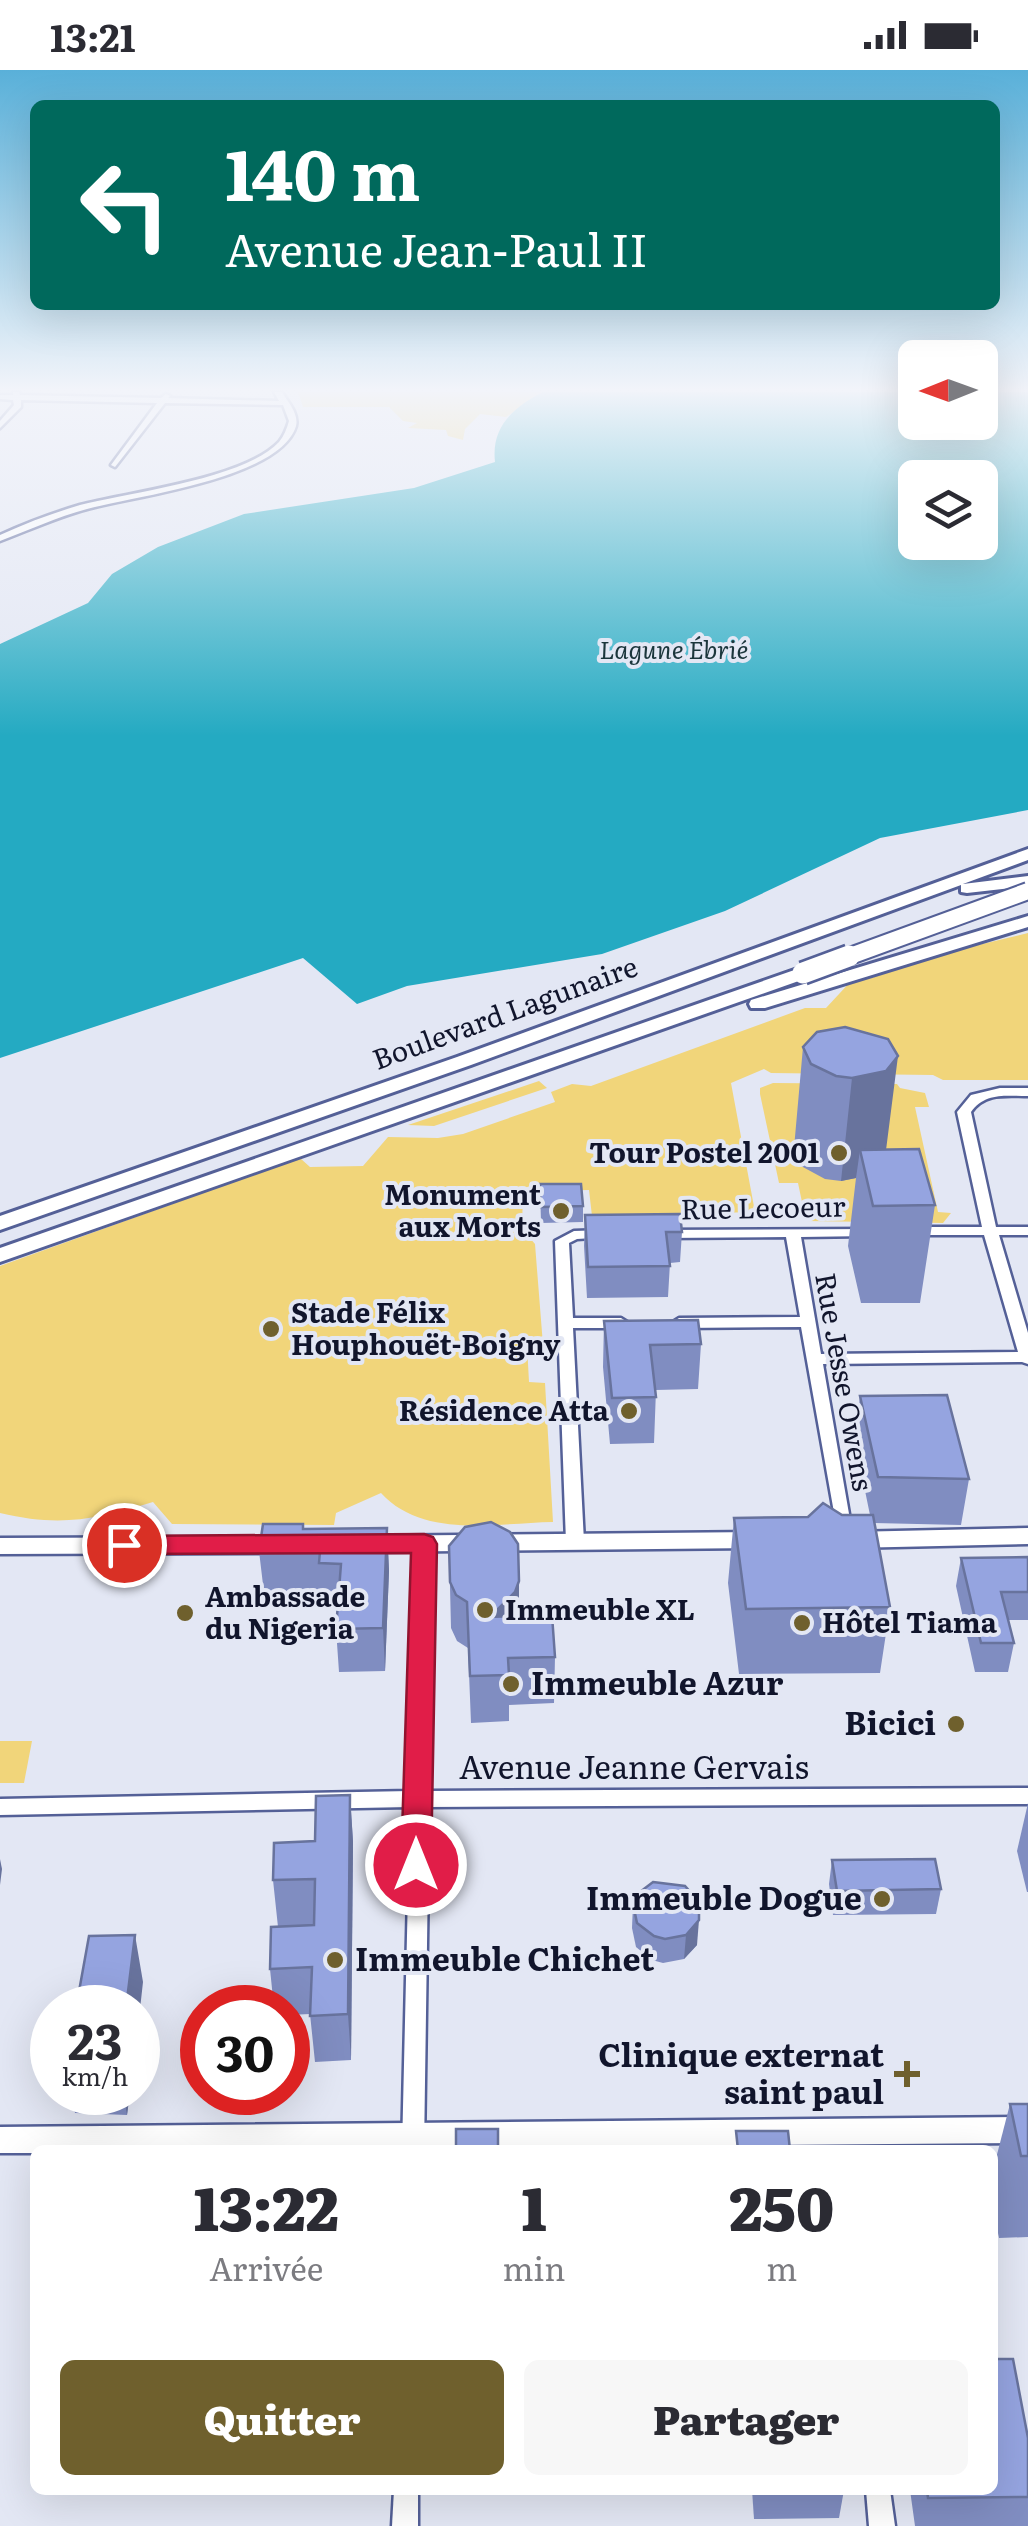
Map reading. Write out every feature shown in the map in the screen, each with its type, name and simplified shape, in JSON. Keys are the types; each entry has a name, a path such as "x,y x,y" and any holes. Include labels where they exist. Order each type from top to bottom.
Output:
{"highway":[{"name":"Boulevard Lagunaire","path":"0,1223 464,1061 1028,854"},
{"path":"776,944 983,884 1028,881"},
{"path":"0,1254 648,1030 1028,890"},
{"path":"950,893 976,894 996,902 1008,914 1000,928"},
{"path":"648,1030 706,1020 1028,921"}],"main road":[{"path":"837,1540 1028,1536"},
{"path":"331,1544 776,1540"},
{"path":"0,1546 307,1544"},
{"path":"0,2140 831,2142 1028,2130"}],"street":[{"path":"0,538 87,507"},
{"path":"817,1359 1028,1358 990,1231 964,1112 968,1102 981,1094 1028,1092"},
{"name":"Rue Lecoeur","path":"638,1234 1028,1231"},
{"name":"Rue Jesse Owens","path":"793,1233 817,1359 837,1540"},
{"path":"575,1542 561,1254 564,1238 620,1234"},
{"path":"662,1323 810,1322"},
{"path":"566,1323 643,1323"},
{"path":"413,2143 424,1544"},
{"name":"Avenue Jeanne Gervais","path":"0,1807 417,1798 1028,1796"},
{"path":"406,2495 406,2526"},
{"path":"879,2495 882,2526"}],"shaded area":[{"name":"Stade Félix Houphouët-Boigny","path":"1028,933 1028,1080 771,1073 764,1069 731,1083 755,1212 592,1216 589,1190 523,1191 522,1229 535,1244 543,1345 527,1345 529,1382 545,1383 553,1522 439,1523 398,1507 381,1493 336,1513 334,1525 172,1524 153,1502 77,1520 41,1520 0,1513 0,1266 300,1158 310,1167 363,1166 388,1137 463,1134 555,1102 551,1092 572,1084 591,1086 805,1008 826,1008 852,980 872,978 907,962"},
{"path":"539,1081 547,1088 434,1126 408,1125"},
{"path":"773,1083 897,1084 925,1093 929,1107 915,1107 938,1212 951,1213 943,1223 806,1221 798,1183 779,1183 760,1094 760,1088"},
{"path":"0,1741 32,1741 24,1783 0,1783"}],"water":[{"name":"Lagune Ébrié","path":"292,507 898,507 898,560 998,560 998,507 1028,507 1028,810 880,838 725,911 602,954 407,986 357,1004 303,958 0,1058 0,644 88,603 112,574 158,547 244,514"}],"building":[{"path":"845,1027 888,1039 898,1056 886,1071 852,1078 836,1076 811,1064 803,1047 817,1032"},
{"path":"919,1149 935,1205 873,1206 860,1150"},
{"path":"540,1184 581,1184 583,1206 541,1207"},
{"path":"680,1214 682,1232 666,1232 670,1266 588,1267 585,1215"},
{"path":"698,1320 701,1344 650,1345 656,1397 612,1398 604,1321"},
{"path":"947,1395 969,1479 878,1477 860,1396"},
{"path":"823,1503 842,1515 873,1515 890,1607 746,1609 734,1518 808,1517"},
{"path":"491,1522 510,1532 518,1544 519,1581 515,1592 490,1617 552,1615 555,1657 508,1658 509,1675 470,1676 467,1602 456,1595 450,1582 449,1546 465,1527"},
{"path":"263,1524 303,1524 303,1529 387,1528 383,1628 336,1629 341,1564 319,1563 320,1551 259,1551"},
{"path":"1028,1557 1028,1592 1001,1592 1014,1643 981,1643 961,1558"},
{"path":"350,1795 348,2014 310,2016 312,1967 270,1969 271,1927 314,1925 315,1879 273,1880 274,1843 315,1841 316,1796"},
{"path":"935,1859 941,1889 837,1891 832,1860"},
{"path":"653,1882 685,1886 699,1902 699,1920 686,1935 665,1939 637,1923 633,1904 636,1895"},
{"path":"135,1935 129,1985 80,1985 89,1936"},
{"path":"1010,2104 1028,2104 1028,2156 1021,2156"},
{"path":"456,2129 498,2129 498,2145 456,2145"},
{"path":"736,2131 788,2131 789,2145 737,2145"},
{"path":"998,2359 1013,2359 1028,2438 1028,2497 928,2495 998,2495"}],"place":[{"name":"Tour Postel 2001","path":"839,1153"},
{"name":"Monument aux Morts","path":"561,1211"},
{"name":"Stade Félix Houphouët-Boigny","path":"271,1329"},
{"name":"Résidence Atta","path":"629,1411"},
{"name":"Immeuble XL","path":"485,1610"},
{"name":"Ambassade du Nigeria","path":"185,1613"},
{"name":"Hôtel Tiama","path":"802,1623"},
{"name":"Immeuble Azur","path":"511,1684"},
{"name":"Bicici","path":"956,1724"},
{"name":"Immeuble Dogue","path":"882,1899"},
{"name":"Immeuble Chichet","path":"335,1960"},
{"name":"Clinique externat saint paul","path":"907,2074"}],"route":[{"path":"124,1545 424,1544 416,1865"}]}
